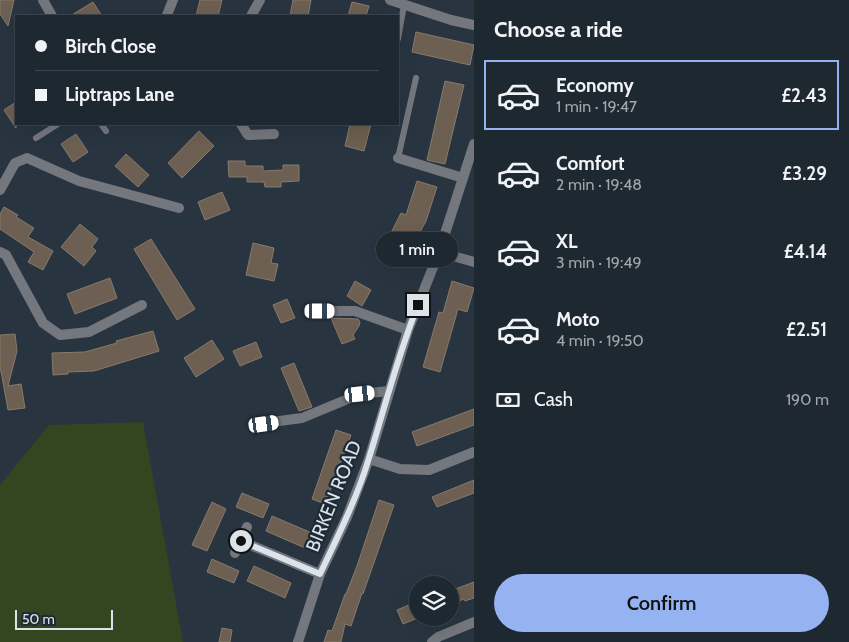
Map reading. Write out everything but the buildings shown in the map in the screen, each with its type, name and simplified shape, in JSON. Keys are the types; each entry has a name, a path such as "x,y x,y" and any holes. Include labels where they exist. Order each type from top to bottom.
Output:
{"street":[{"path":"43,0 51,15"},
{"path":"167,15 173,0"},
{"path":"252,15 260,0"},
{"path":"390,0 451,20 474,25"},
{"path":"242,125 248,135 274,134"},
{"name":"BIRKEN ROAD","path":"298,642 320,574 347,517 369,459 408,330 439,252 474,144"},
{"path":"0,190 15,163 27,158 79,181 179,208"},
{"path":"398,158 463,178"},
{"path":"0,252 6,255 42,323 60,335 89,332 142,305"},
{"path":"439,252 474,262"},
{"path":"320,311 355,311 408,330"},
{"path":"264,424 302,418 360,394 389,391"},
{"path":"369,459 400,469 429,470 474,452"},
{"path":"235,553 247,527"},
{"path":"241,541 320,574"},
{"path":"432,642 438,637 474,622"}],"lane":[{"path":"399,33 404,5"},
{"path":"398,158 416,78"},
{"path":"36,138 56,125"},
{"path":"102,125 106,131"}],"green space":[{"path":"143,422 183,642 0,642 0,485 49,425"}],"route":[{"path":"241,541 320,574 347,517 369,459 408,330 418,305"}]}
